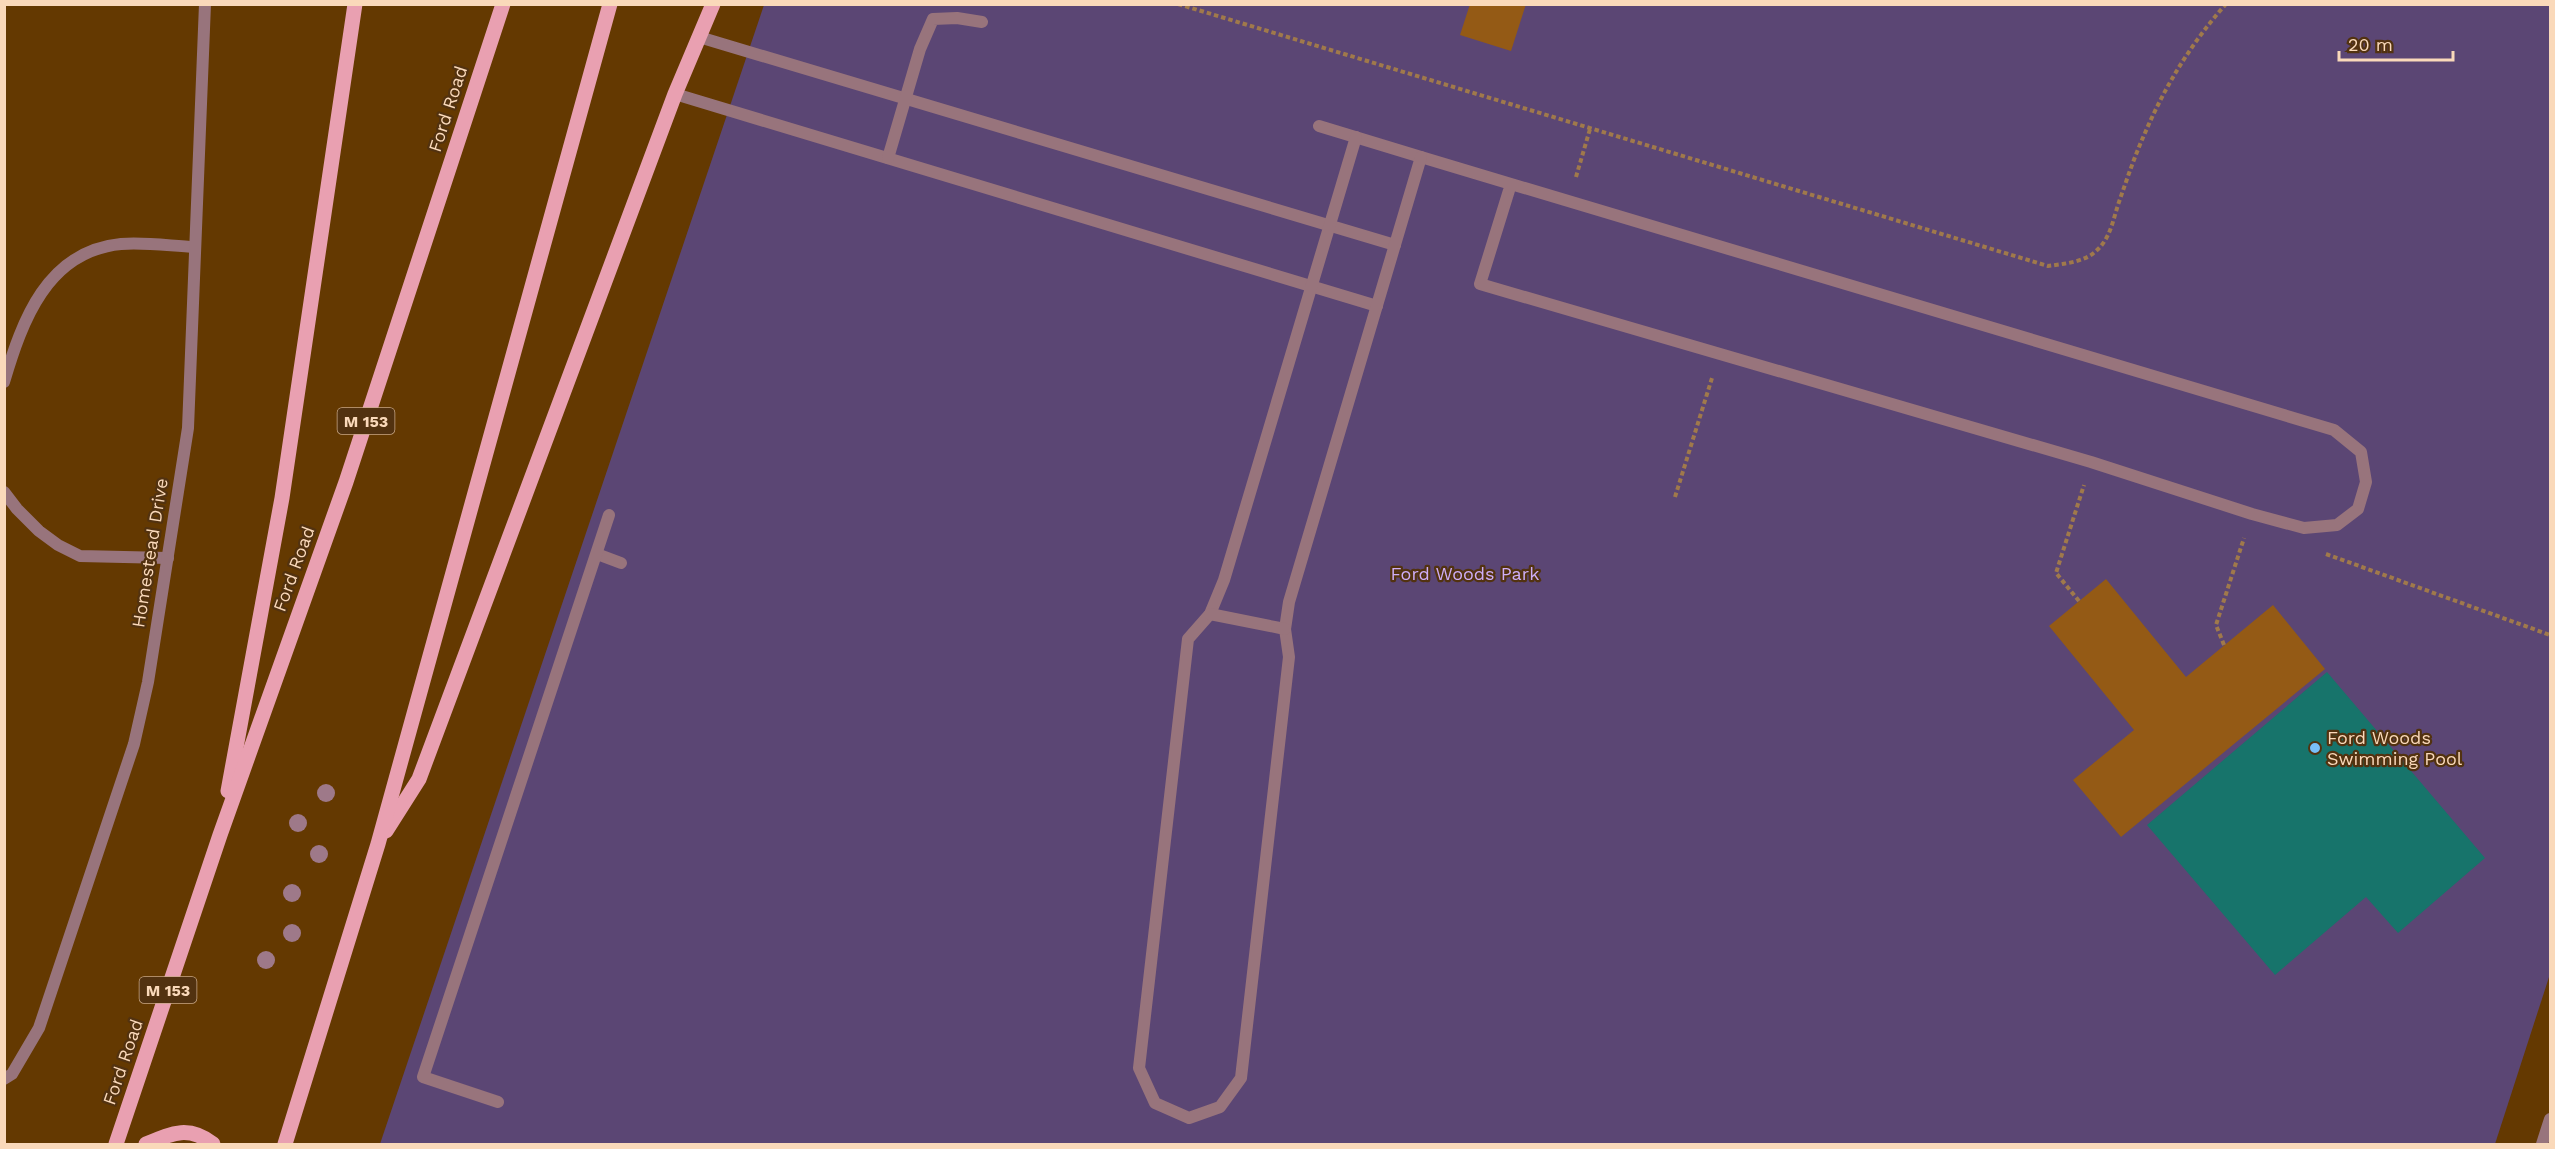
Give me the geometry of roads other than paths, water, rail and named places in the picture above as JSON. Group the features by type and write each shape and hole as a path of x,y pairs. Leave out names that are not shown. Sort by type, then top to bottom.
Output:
{"main road":[{"path":"220,835 282,498 355,4"},
{"name":"Ford Road","path":"116,1144 220,835 346,483 503,4"},
{"path":"285,1144 378,844 610,4"},
{"path":"378,844 420,780 675,94 713,4"},
{"path":"146,1144 175,1132 201,1134 213,1144"}],"street":[{"name":"Homestead Drive","path":"4,1079 12,1074 39,1028 134,744 148,682 188,428 204,4"},
{"path":"888,158 920,49 933,19 957,18 982,22"},
{"path":"699,37 1395,245"},
{"path":"675,94 1377,306"},
{"path":"1319,126 2334,430 2361,452 2366,482 2358,509 2337,525 2304,528 2252,514 2091,462 1480,284 1511,184"},
{"path":"1356,137 1224,579 1210,614 1188,639 1139,1068 1155,1103 1189,1118 1220,1107 1241,1078 1289,657 1285,629 1289,603 1421,157"},
{"path":"4,382 17,339 36,298 61,269 93,250 122,244 195,247"},
{"path":"4,492 17,510 39,531 58,545 80,555 168,558"},
{"path":"498,1102 423,1077 609,515"},
{"path":"597,554 621,564"},
{"path":"1210,614 1285,629"},
{"path":"2542,1144 2550,1119"}],"water":[{"name":"Ford Woods Swimming Pool","path":"2327,672 2485,858 2398,933 2366,897 2275,975 2147,825"}],"place":[{"name":"Ford Woods Swimming Pool","path":"2315,748"}],"park label":[{"name":"Ford Woods Park","path":"1465,574"}]}
